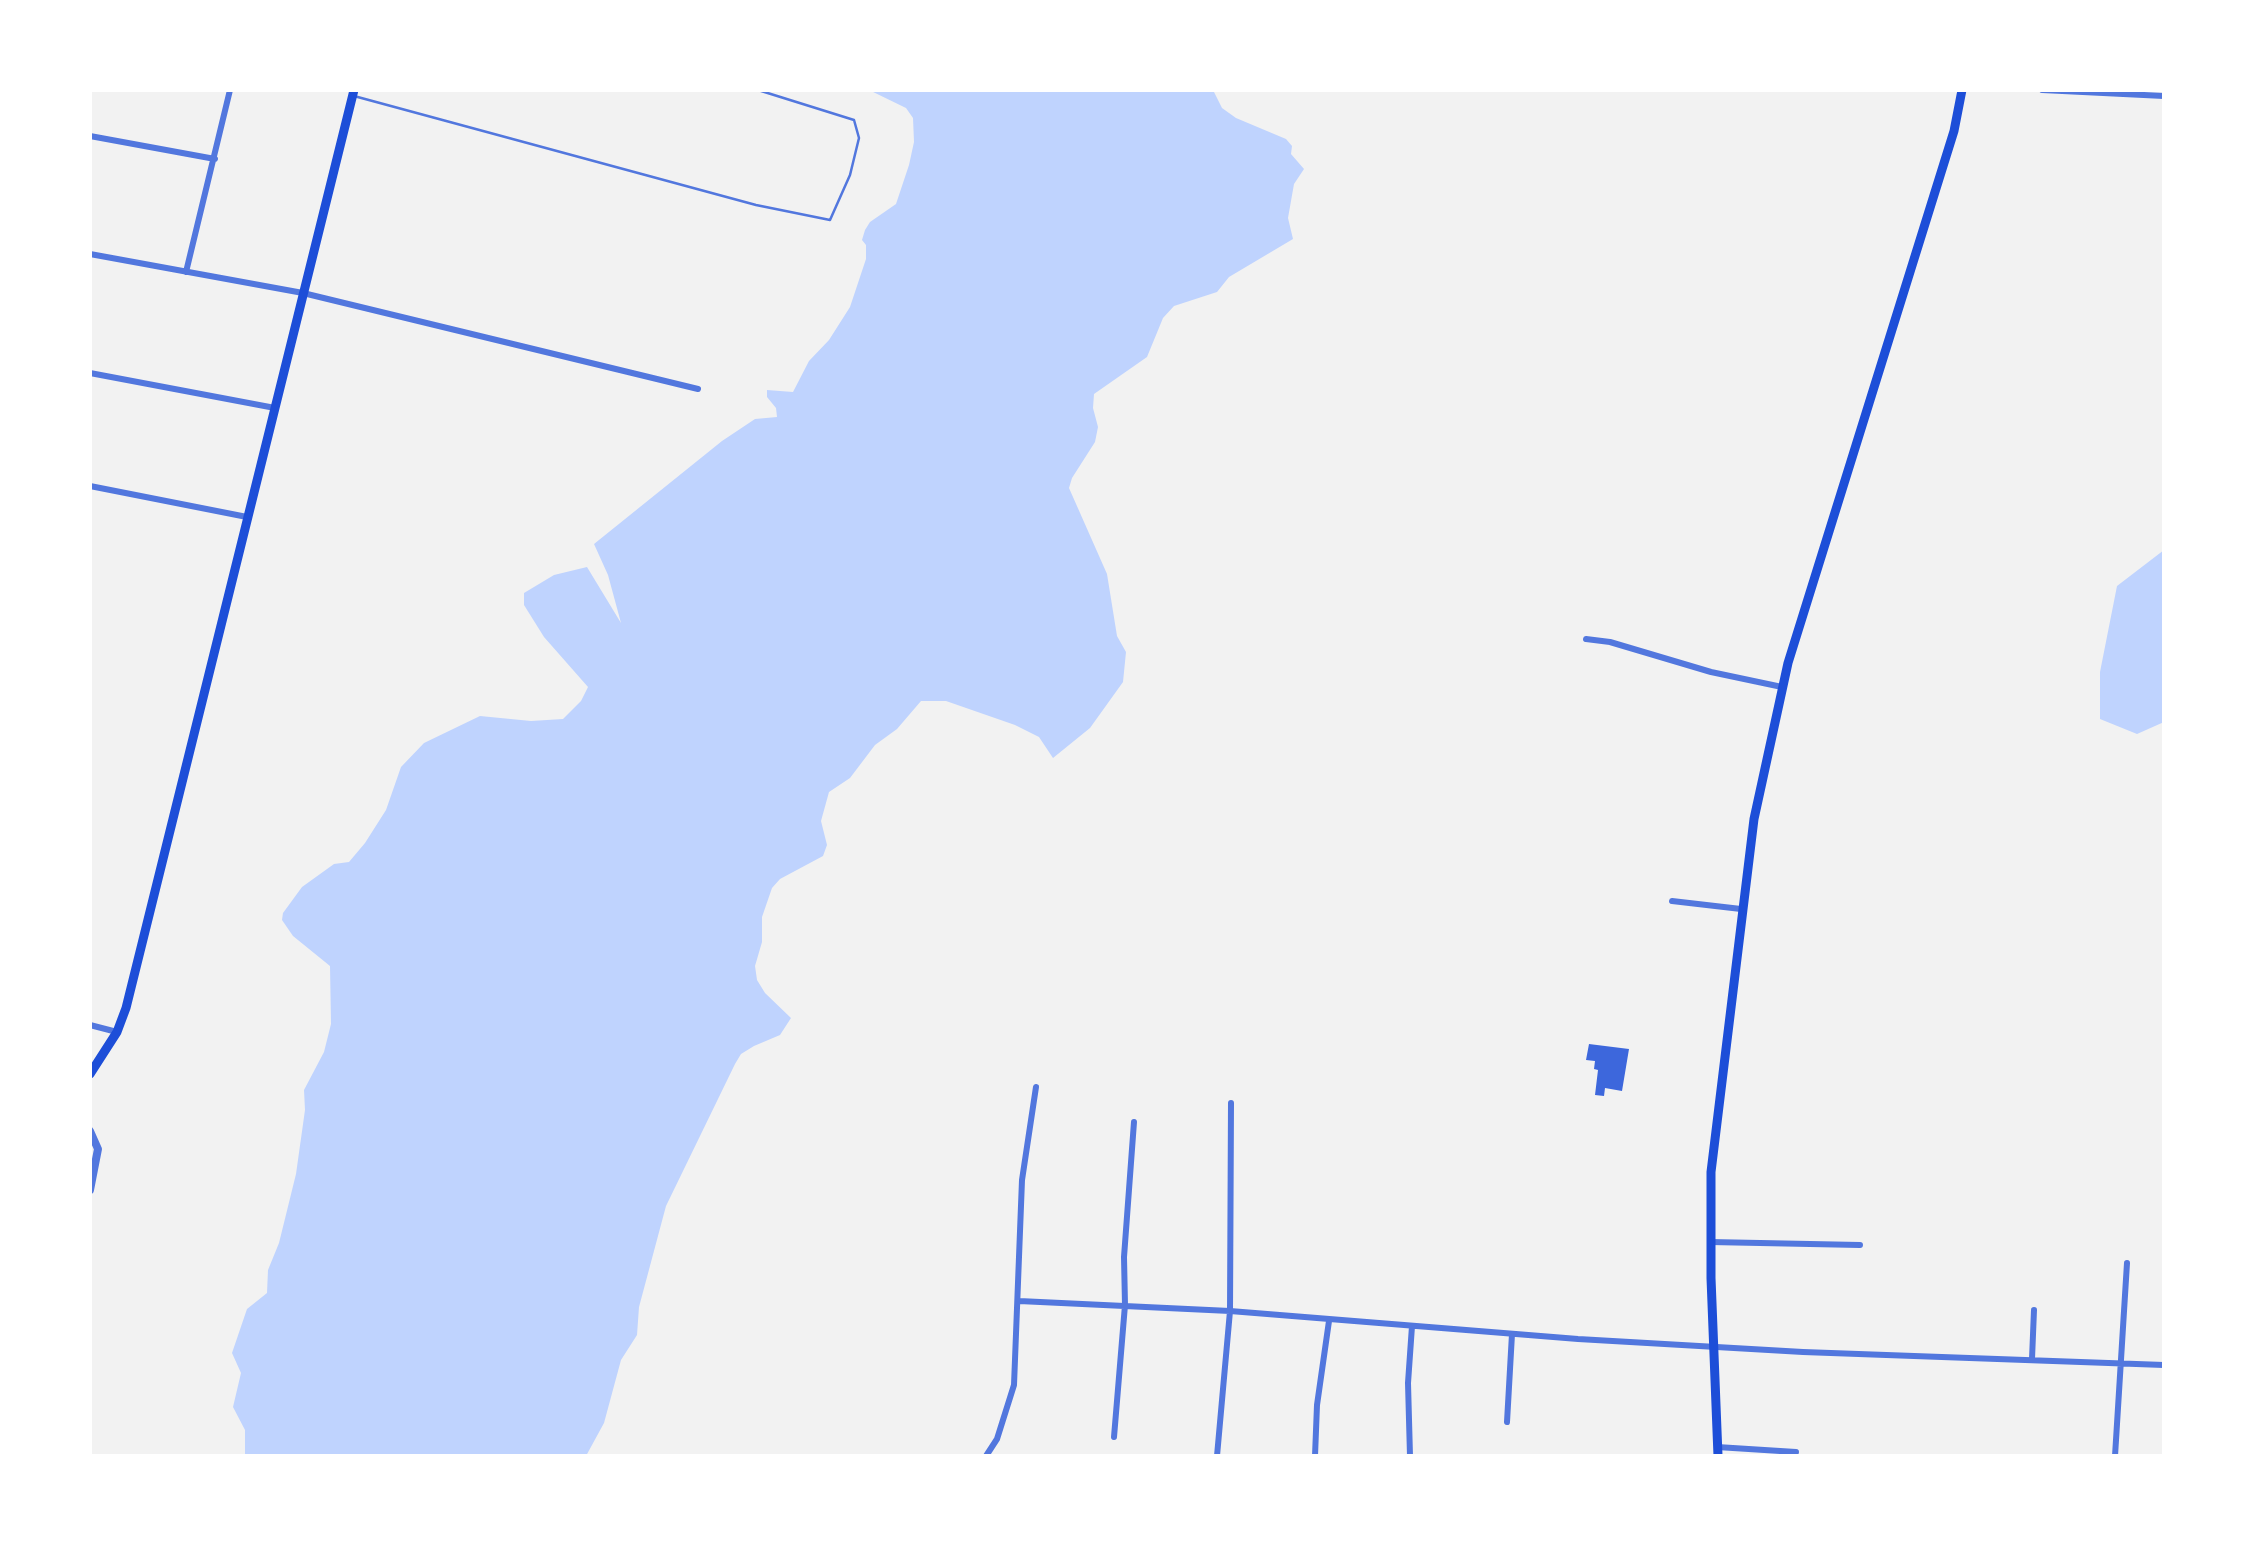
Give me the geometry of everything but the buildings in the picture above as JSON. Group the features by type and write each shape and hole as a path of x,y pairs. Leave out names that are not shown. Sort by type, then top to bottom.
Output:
{"main road":[{"path":"1717,1451 1710,1242 1715,1127 1758,796 1782,687 1954,131 1962,90"},
{"path":"90,1074 117,1032 156,891 353,93"}],"street":[{"path":"186,272 230,90"},
{"path":"2042,90 2164,96"},
{"path":"90,136 215,160"},
{"path":"90,254 304,294 698,389"},
{"path":"90,373 275,408"},
{"path":"90,486 247,517"},
{"path":"1586,639 1782,687"},
{"path":"1672,901 1741,909"},
{"path":"90,1026 117,1032"},
{"path":"986,1456 1014,1386 1022,1180 1036,1087"},
{"path":"1216,1456 1230,1311 1231,1103"},
{"path":"1114,1437 1134,1122"},
{"path":"90,1131 98,1150 90,1190"},
{"path":"1710,1242 1860,1245"},
{"path":"2115,1456 2127,1263"},
{"path":"1019,1301 1230,1311 1802,1352 2164,1365"},
{"path":"2032,1360 2034,1310"},
{"path":"1315,1456 1316,1405 1329,1321"},
{"path":"1410,1456 1408,1382 1412,1326"},
{"path":"1508,1422 1512,1334"},
{"path":"1717,1451 1796,1452"}],"lane":[{"path":"353,93 756,205 830,220 850,174 858,138 854,120 758,90"}],"water":[{"path":"869,90 1213,90 1222,108 1236,118 1286,139 1292,146 1291,154 1304,169 1294,184 1288,218 1293,239 1229,277 1217,292 1174,306 1163,318 1147,357 1094,394 1098,427 1095,442 1069,488 1107,574 1117,636 1126,652 1123,682 1090,728 1053,758 1039,737 1015,725 946,701 921,701 897,729 875,745 850,778 829,792 821,821 827,845 823,856 780,879 772,888 762,917 762,942 755,966 757,980 791,1018 780,1035 741,1054 666,1206 639,1307 637,1335 621,1360 604,1423 586,1456 245,1456 245,1430 233,1407 241,1373 232,1353 247,1309 267,1293 268,1270 296,1174 304,1090 324,1052 331,1024 330,966 293,936 282,920 283,913 302,887 334,864 349,862 365,843 386,810 401,767 424,743 480,716 531,721 563,719 581,701 588,687 544,637 524,605 524,593 554,575 587,567 621,623 608,575 594,544 722,441 755,419 777,417 767,390 793,392 809,361 829,340 850,307 866,259 862,240 865,230 896,204 909,165 914,142 913,118 906,108"},
{"path":"2164,550 2164,722 2137,734 2100,719 2100,672 2117,586"}]}
